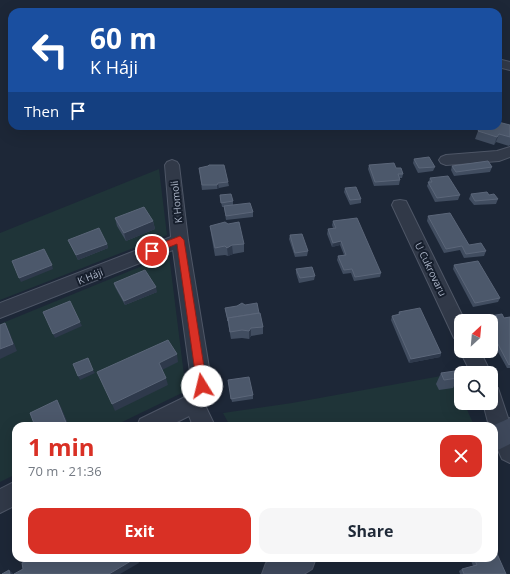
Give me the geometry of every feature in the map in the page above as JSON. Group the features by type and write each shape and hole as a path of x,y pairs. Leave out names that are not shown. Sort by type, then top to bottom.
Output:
{"street":[{"path":"446,160 499,156 510,152"},
{"name":"K Homoli","path":"172,165 180,240 202,386 194,403"},
{"name":"U Cukrovaru","path":"400,205 454,317"},
{"name":"K Háji","path":"0,312 180,240"},
{"path":"156,422 194,403 202,422"},
{"path":"495,410 504,439"},
{"path":"0,501 12,495"}],"green space":[{"path":"159,169 167,235 0,300 0,233"},
{"path":"169,255 186,391 122,422 12,422 12,476 0,482 0,324"},
{"path":"452,374 454,379 454,410 467,410 473,422 228,422 223,413 292,403"}],"building":[{"path":"502,123 510,125 510,137 499,134 497,137 478,131 502,130"},
{"path":"429,157 435,167 419,168 414,159"},
{"path":"488,161 492,167 456,172 452,166"},
{"path":"394,163 396,168 401,168 403,174 398,174 400,180 375,182 369,165"},
{"path":"209,165 224,165 228,182 218,183 217,185 202,185 199,168"},
{"path":"448,176 460,195 437,198 428,182 432,182 430,178"},
{"path":"356,187 361,199 350,200 345,188"},
{"path":"487,192 489,195 494,194 498,199 475,201 471,194"},
{"path":"231,194 233,201 221,203 220,195"},
{"path":"250,203 253,212 226,216 224,206"},
{"path":"144,207 153,221 124,233 115,218"},
{"path":"450,213 469,245 481,243 486,251 466,254 462,246 446,249 428,216"},
{"path":"357,218 381,273 355,277 352,269 344,270 338,256 346,255 341,241 333,243 328,229 336,228 333,221"},
{"path":"225,222 228,224 239,222 244,244 232,245 227,248 225,246 215,248 210,226"},
{"path":"99,228 107,244 76,255 68,240"},
{"path":"302,234 308,251 295,253 290,235"},
{"path":"44,249 52,265 19,278 12,261"},
{"path":"478,261 500,298 475,303 454,265"},
{"path":"312,267 315,276 300,278 296,269"},
{"path":"145,270 156,287 124,301 114,283"},
{"path":"70,301 80,322 53,334 43,312"},
{"path":"242,303 245,305 257,303 259,313 228,318 228,321 225,308 237,306"},
{"path":"420,308 441,353 411,359 392,316 400,314 399,312"},
{"path":"260,313 263,327 251,328 249,331 242,330 230,332 228,318"},
{"path":"502,314 504,318 510,317 509,365 498,344 498,315"},
{"path":"5,323 13,344 0,349 0,325"},
{"path":"168,340 177,354 159,363 166,378 112,404 97,372"},
{"path":"88,358 93,370 78,376 73,364"},
{"path":"454,371 454,379 444,380 441,373"},
{"path":"249,377 253,395 231,399 228,380"},
{"path":"57,400 66,422 33,422 30,413"},
{"path":"498,556 506,574 464,574 462,569 477,565 476,562 498,562"},
{"path":"129,562 109,574 14,574 23,569 22,563"},
{"path":"9,570 10,574 2,574"}],"route":[{"path":"152,251 180,240 202,386"}]}
